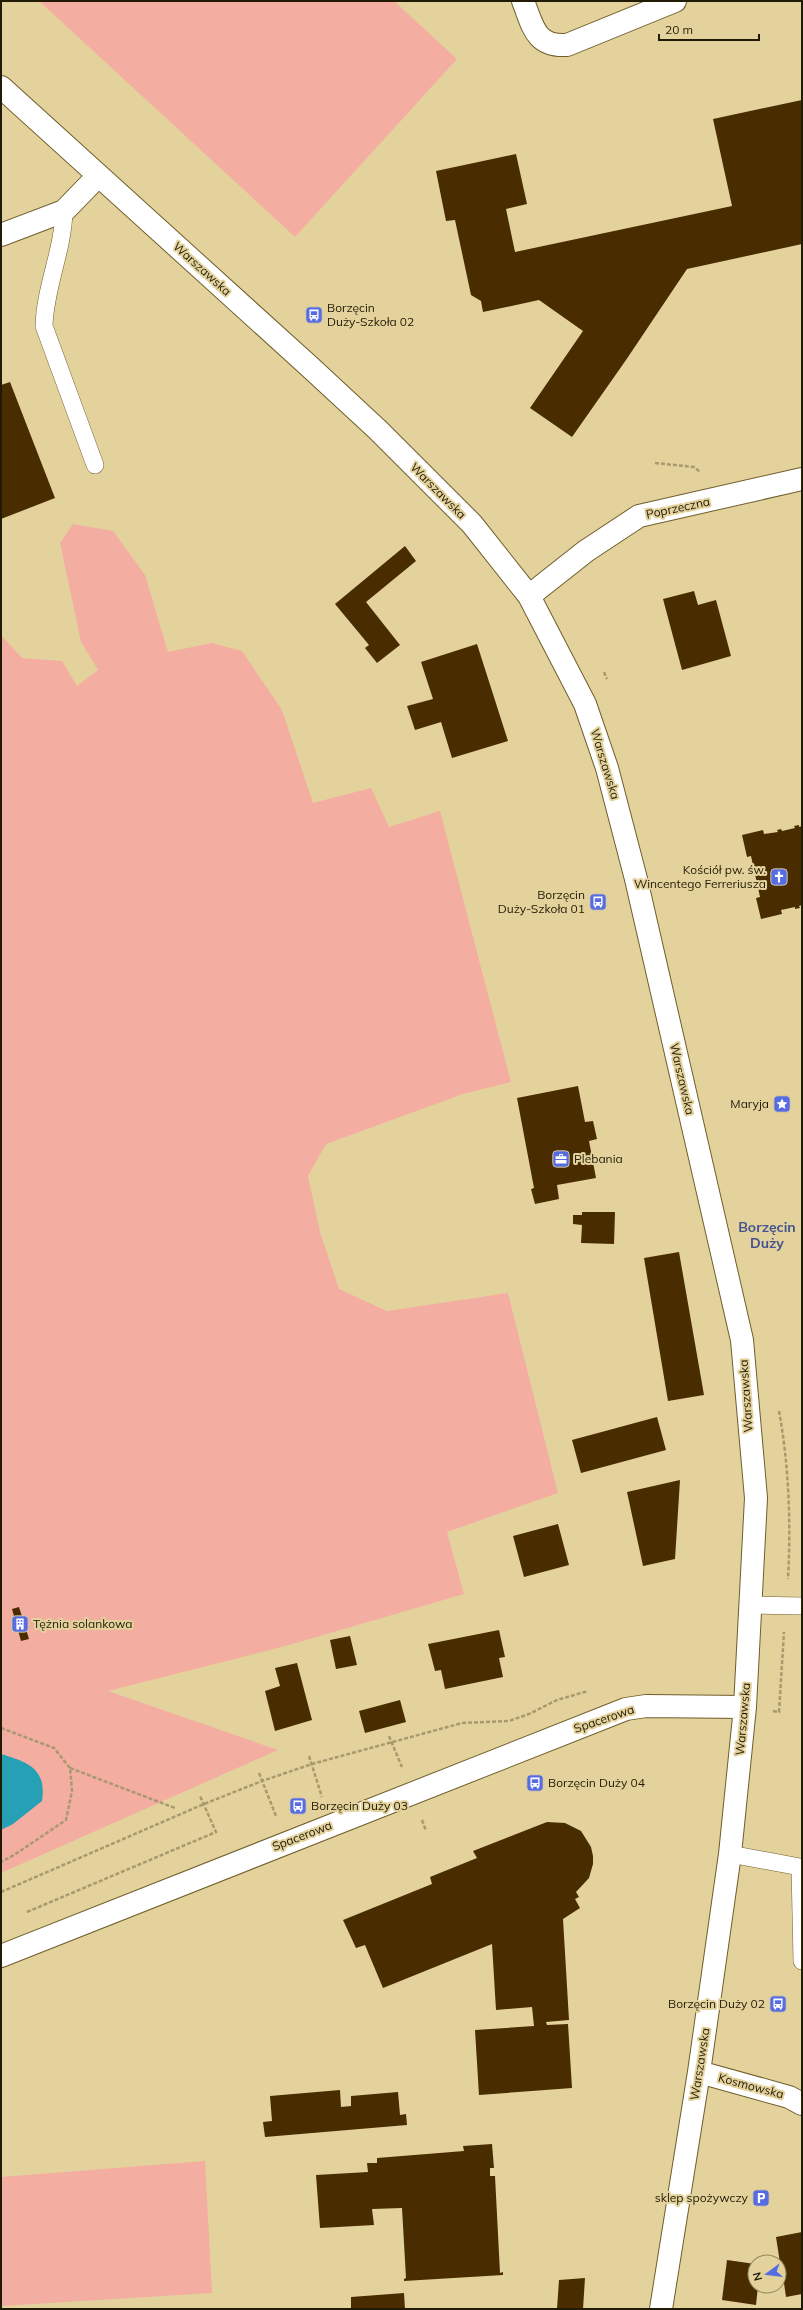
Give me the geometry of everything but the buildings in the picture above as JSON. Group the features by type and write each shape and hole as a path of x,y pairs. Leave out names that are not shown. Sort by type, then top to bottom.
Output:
{"main road":[{"path":"523,1 538,37 554,46 567,45 675,1"},
{"name":"Warszawska","path":"1,86 378,430 472,524 529,596 585,704 607,768 636,879 742,1340 756,1498 745,1707 730,1854 699,2072 661,2309"},
{"path":"1,235 64,211 98,176"},
{"name":"Poprzeczna","path":"529,596 586,551 639,516 802,479"},
{"name":"Spacerowa","path":"1,1956 626,1709 646,1706 745,1707"},
{"name":"Kosmowska","path":"699,2072 790,2097 802,2104"}],"lane":[{"path":"64,211 63,234 45,304 44,326 95,465"},
{"path":"750,1605 802,1606"},
{"path":"730,1854 800,1867 802,1961"}],"path":[{"path":"655,463 694,467 706,476"},
{"path":"1,1892 204,1804 262,1781 312,1764 462,1723 509,1721 529,1714 557,1700 594,1689"},
{"path":"1,1728 54,1748 70,1768 175,1808"},
{"path":"389,1736 404,1772"},
{"path":"309,1756 324,1801"},
{"path":"1,1862 66,1820 72,1791 70,1768"},
{"path":"260,1773 277,1819"},
{"path":"22,1914 216,1832 200,1796"}],"shaded area":[{"path":"39,1 394,1 457,59 295,237"},
{"path":"73,524 113,531 145,575 168,652 212,643 242,651 282,710 313,803 371,788 389,827 440,811 511,1082 463,1094 326,1144 308,1176 320,1232 339,1289 387,1311 508,1293 558,1493 447,1532 464,1594 289,1645 108,1691 278,1750 1,1873 1,635 22,658 62,661 77,686 98,670 81,642 60,543"},
{"path":"205,2161 212,2293 1,2306 1,2177"}],"water":[{"path":"1,1754 19,1760 33,1768 38,1774 43,1790 42,1801 13,1824 1,1830"}],"place":[{"name":"Borzęcin Duży-Szkoła 02","path":"314,315"},
{"name":"Kościół pw. św. Wincentego Ferreriusza","path":"779,877"},
{"name":"Borzęcin Duży-Szkoła 01","path":"598,902"},
{"name":"Maryja","path":"782,1104"},
{"name":"Plebania","path":"561,1159"},
{"name":"Tężnia solankowa","path":"20,1624"},
{"name":"Borzęcin Duży 04","path":"535,1783"},
{"name":"Borzęcin Duży 03","path":"298,1806"},
{"name":"Borzęcin Duży 02","path":"778,2004"},
{"name":"sklep spożywczy","path":"761,2198"}],"district":[{"name":"Borzęcin Duży","path":"767,1236"}]}
